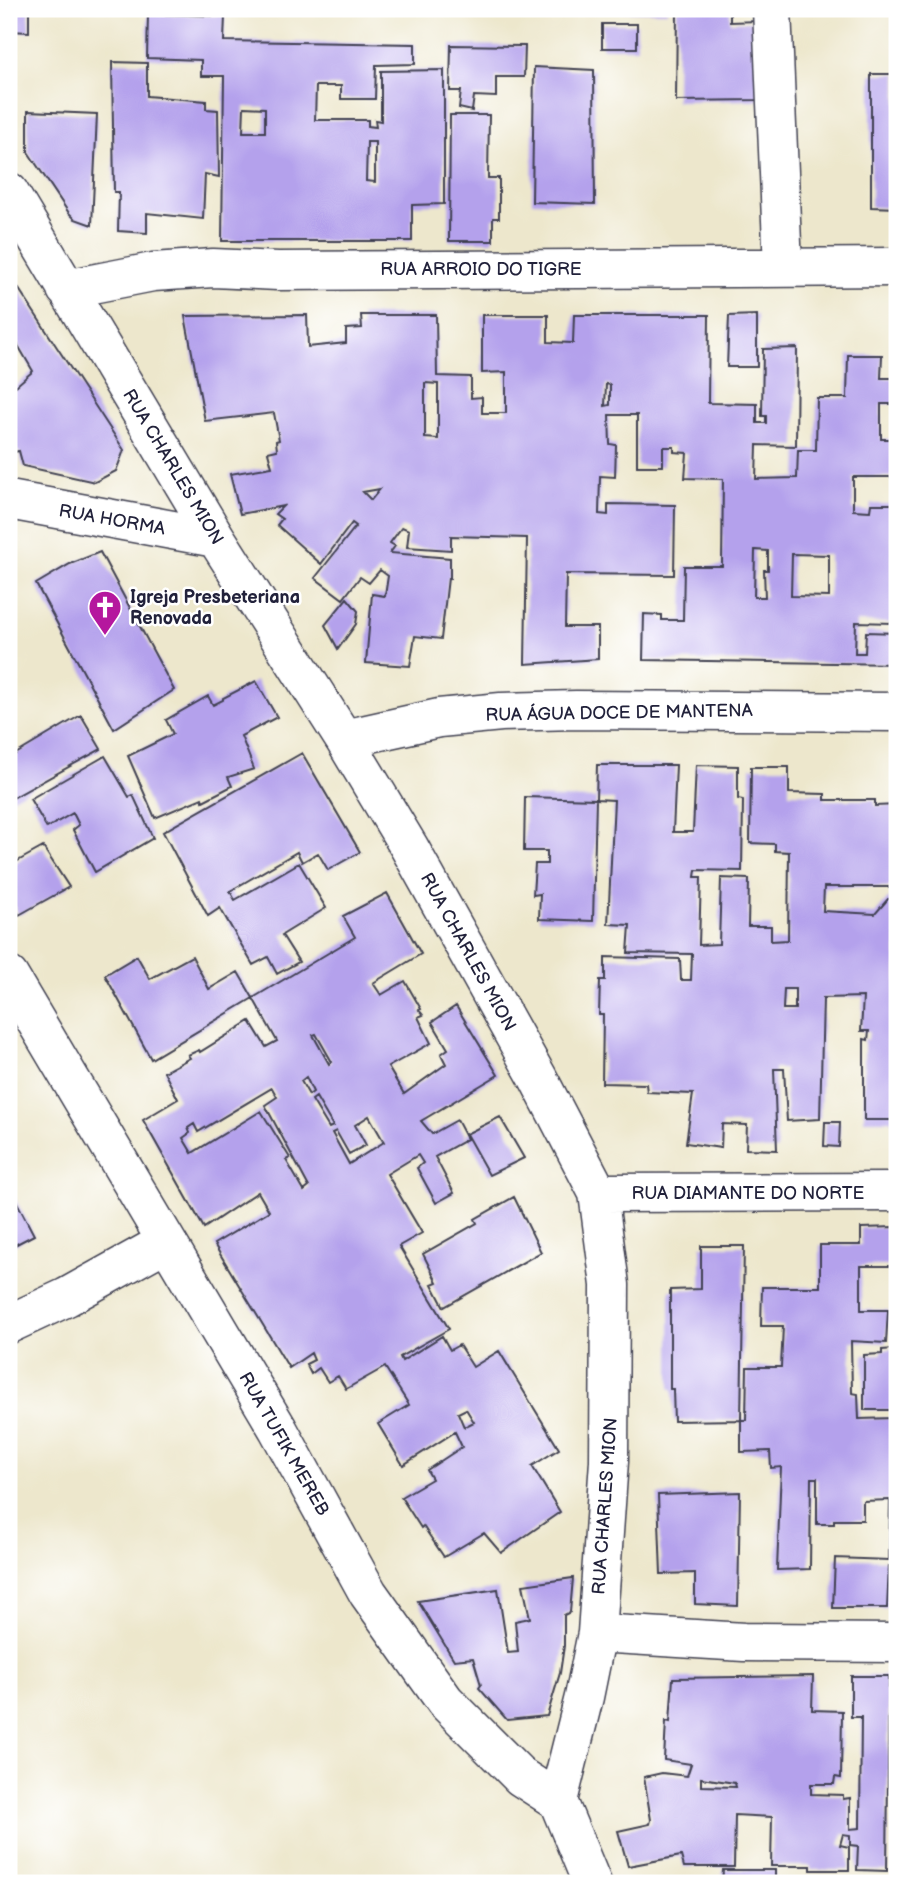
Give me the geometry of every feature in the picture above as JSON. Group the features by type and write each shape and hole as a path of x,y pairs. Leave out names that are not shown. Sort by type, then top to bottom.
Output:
{"street":[{"path":"772,9 783,267"},
{"name":"RUA CHARLES MION","path":"9,192 216,538 344,739 463,942 598,1193 610,1285 611,1415 597,1633 558,1801"},
{"name":"RUA ARROIO DO TIGRE","path":"66,289 153,272 213,268 278,271 897,267"},
{"name":"RUA HORMA","path":"9,500 216,538"},
{"name":"RUA ÁGUA DOCE DE MANTENA","path":"344,739 439,718 501,712 897,712"},
{"name":"RUA TUFIK MEREB","path":"9,976 278,1429 368,1593 445,1701 521,1777 558,1801"},
{"name":"RUA DIAMANTE DO NORTE","path":"598,1193 897,1192"},
{"path":"19,1320 67,1297 166,1242"},
{"path":"597,1633 744,1642 897,1643"},
{"path":"558,1801 592,1883"}],"building":[{"path":"9,9 29,9 29,32 9,31"},
{"path":"667,9 667,12 604,11"},
{"path":"677,9 730,9 730,22 759,21 759,100 676,101"},
{"path":"148,14 225,16 224,41 415,44 415,64 376,65 375,99 341,99 341,86 316,86 315,120 368,120 368,126 376,127 375,120 381,121 381,71 444,70 444,204 412,205 412,241 222,241 224,76 201,76 201,60 147,58","holes":["244,107 265,108 265,132 243,132","367,142 375,142 375,182 366,181"]},
{"path":"602,24 637,24 637,48 602,48"},
{"path":"451,45 525,46 524,77 496,77 496,97 474,96 472,111 459,108 461,91 450,91"},
{"path":"112,62 147,63 147,96 206,101 206,109 218,110 219,177 205,174 203,219 147,213 147,233 118,231 119,192 114,192"},
{"path":"534,67 594,70 595,204 532,202"},
{"path":"871,74 897,74 897,208 871,207"},
{"path":"28,111 97,114 92,225 75,219 69,213 28,152"},
{"path":"450,115 489,115 488,178 499,178 499,218 493,218 493,241 449,241"},
{"path":"15,283 124,450 116,471 95,482 23,466 19,451 9,453 9,379 16,386 33,371 9,330 9,288"},
{"path":"307,315 308,347 346,343 346,329 362,328 361,315 436,315 437,376 471,377 471,398 482,397 482,413 506,413 506,372 482,373 482,315 548,315 548,342 573,343 574,315 709,315 708,403 757,404 757,423 766,423 766,416 762,416 763,349 797,348 796,446 757,445 756,479 797,478 798,450 816,450 817,398 847,398 848,355 882,355 881,378 897,378 896,404 881,404 881,439 897,439 897,477 853,477 853,510 870,511 871,504 893,504 893,623 856,622 855,653 865,653 866,632 897,633 897,664 643,660 644,614 662,615 662,620 683,620 684,566 722,566 723,479 685,478 687,453 674,452 674,447 663,447 663,466 637,466 637,415 609,415 610,444 616,445 615,477 600,476 599,514 608,515 608,504 675,505 674,575 566,574 565,627 598,627 598,659 525,664 527,538 451,536 451,550 407,547 409,530 402,527 390,543 395,546 390,553 450,558 450,578 441,639 415,636 410,666 366,663 372,594 385,596 388,576 380,570 369,583 360,577 343,599 315,578 356,526 352,523 321,564 277,525 282,519 275,514 283,506 240,514 230,474 272,467 268,452 277,450 276,441 279,440 274,413 205,421 185,316","holes":["425,383 438,384 438,439 425,438","606,384 610,385 610,405 605,406","380,489 371,500 363,492","755,550 768,551 768,570 764,570 765,597 754,597","792,554 829,555 829,597 791,596"]},
{"path":"757,315 757,367 727,367 729,316"},
{"name":"Igreja Presbeteriana Renovada","path":"100,552 174,690 114,729 36,584 70,564"},
{"path":"347,598 358,611 356,624 338,649 325,625"},
{"path":"256,681 277,717 241,736 254,769 228,777 232,786 203,801 202,798 155,818 128,756 173,734 166,720 208,696 213,705"},
{"path":"81,715 101,749 9,800 9,758"},
{"path":"302,753 360,852 328,870 318,853 302,862 297,852 230,891 235,900 299,863 326,908 282,935 299,962 277,974 268,957 253,965 220,908 208,916 163,832"},
{"path":"105,756 129,797 133,795 153,838 95,872 73,830 79,825 73,813 47,828 30,799"},
{"path":"597,765 676,765 673,832 693,832 696,765 738,766 738,799 743,800 742,871 696,870 695,877 701,877 699,945 719,944 721,878 749,879 748,926 771,926 771,941 788,940 789,852 775,851 775,844 750,843 751,767 789,767 789,793 825,794 825,800 875,800 875,806 897,805 897,887 824,887 823,911 875,914 888,899 897,898 897,1120 864,1120 864,1039 868,1040 869,1031 861,1031 863,997 823,998 820,1119 787,1121 784,1069 774,1069 777,1150 746,1149 747,1125 722,1124 721,1148 686,1143 693,1094 647,1092 646,1084 602,1083 603,1015 599,1015 600,980 605,980 605,957 680,959 681,980 691,980 692,954 628,953 630,925 608,924 614,800 596,799","holes":["784,989 795,989 795,1009 783,1009"]},
{"path":"525,797 596,799 593,921 539,919 540,894 533,895 535,864 547,864 547,851 524,851"},
{"path":"43,847 69,887 19,915 9,897 9,866"},
{"path":"387,893 421,954 373,983 381,995 405,981 421,1009 419,1010 423,1015 418,1017 431,1043 388,1067 404,1094 446,1064 441,1054 448,1049 432,1022 456,1006 498,1075 421,1121 432,1134 457,1120 467,1139 435,1157 454,1193 436,1203 417,1168 423,1163 418,1155 387,1174 422,1233 399,1246 449,1329 400,1357 402,1361 442,1336 450,1350 459,1345 473,1367 499,1351 559,1449 532,1466 560,1512 501,1553 484,1533 444,1557 401,1497 432,1479 427,1470 462,1447 455,1432 403,1465 378,1424 409,1405 385,1367 346,1389 338,1376 328,1382 319,1368 311,1374 306,1364 314,1360 311,1353 289,1368 214,1244 269,1211 258,1192 204,1228 143,1120 178,1099 164,1072 190,1058 188,1055 199,1050 200,1052 250,1021 266,1047 277,1041 253,998 355,937 343,916","holes":["316,1034 332,1062 329,1064 313,1035","306,1077 313,1092 309,1095 301,1081","272,1088 277,1097 265,1105 309,1187 304,1191 286,1160 290,1158 261,1111 192,1153 183,1138 190,1133 188,1128 194,1124 198,1132","316,1097 333,1126 329,1128 312,1100","369,1116 384,1142 349,1164 332,1133 336,1131 349,1154 366,1145 355,1125","466,1409 474,1422 464,1427 458,1413"]},
{"path":"137,956 150,979 192,956 209,989 238,972 253,998 151,1059 105,975"},
{"path":"500,1117 524,1158 489,1175 466,1134"},
{"path":"825,1122 840,1122 839,1147 824,1146"},
{"path":"9,1187 34,1235 9,1248"},
{"path":"514,1197 541,1252 444,1307 432,1284 437,1282 423,1254 477,1223 475,1219"},
{"path":"895,1227 894,1266 861,1266 861,1310 888,1310 886,1343 851,1341 852,1393 858,1394 859,1419 894,1418 894,1410 864,1410 864,1355 882,1354 882,1350 894,1349 894,1401 897,1401 897,1566 889,1566 887,1608 833,1608 835,1558 889,1560 890,1500 863,1501 863,1520 834,1520 834,1524 817,1524 817,1478 811,1478 810,1569 777,1570 781,1467 771,1468 770,1451 741,1452 741,1420 746,1420 747,1367 781,1367 783,1326 761,1326 762,1287 820,1287 820,1245 861,1245 861,1228"},
{"path":"701,1246 744,1246 741,1420 674,1421 673,1389 670,1389 670,1290 701,1289"},
{"path":"740,1492 738,1606 695,1604 695,1573 661,1574 658,1495"},
{"path":"573,1578 570,1612 564,1615 564,1646 560,1673 547,1716 507,1720 479,1688 481,1685 473,1658 454,1660 418,1601 498,1589 508,1653 518,1652 515,1621 530,1618 523,1585"},
{"path":"813,1676 812,1710 842,1711 841,1778 835,1777 834,1784 811,1784 811,1794 843,1795 843,1799 850,1798 850,1829 860,1828 861,1717 851,1717 851,1676 889,1676 887,1871 857,1870 858,1846 850,1845 850,1835 843,1834 840,1845 849,1847 849,1870 771,1866 772,1817 735,1815 734,1867 684,1867 681,1856 628,1866 618,1831 650,1824 644,1777 662,1773 687,1776 691,1764 664,1760 666,1721 670,1722 673,1678","holes":["701,1778 735,1783 736,1787 701,1786"]},
{"path":"723,1870 775,1870 775,1883 722,1883"}],"place":[{"name":"Igreja Presbeteriana Renovada","path":"105,637"}]}
